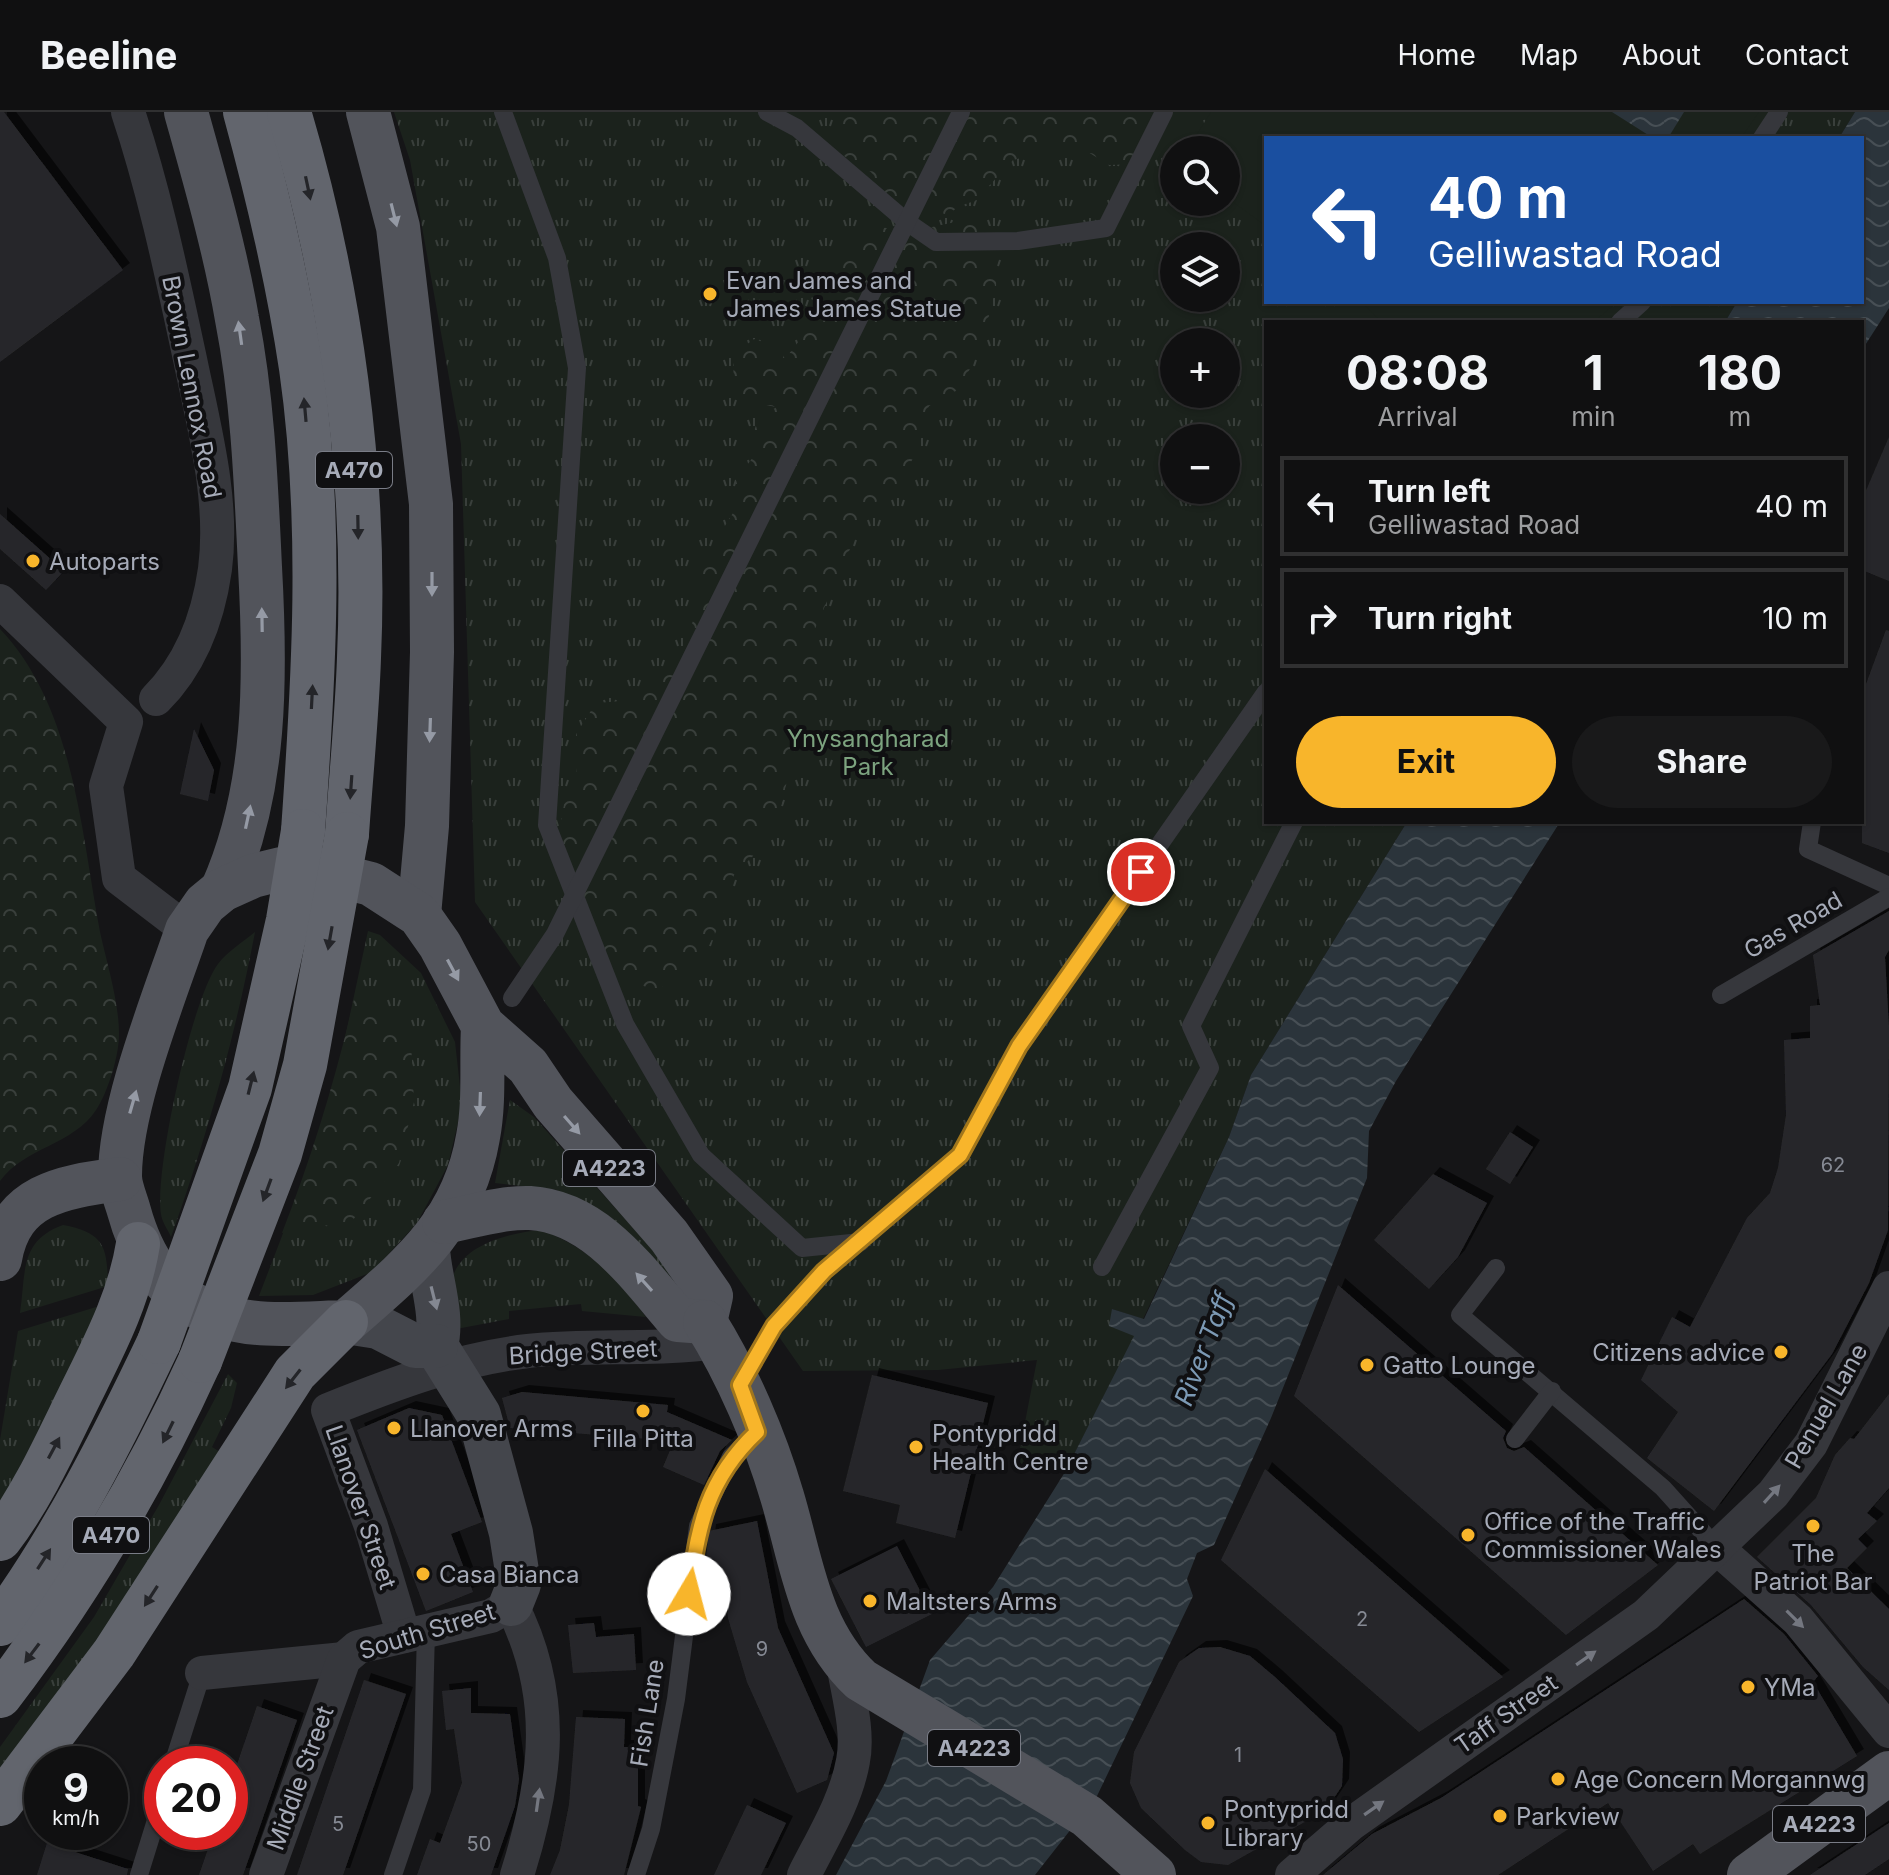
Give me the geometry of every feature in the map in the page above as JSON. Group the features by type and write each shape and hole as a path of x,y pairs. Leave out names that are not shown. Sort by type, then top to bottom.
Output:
{"highway":[{"name":"A470","path":"0,1624 53,1545 114,1437 159,1342 250,1088 288,920 303,831 313,694 311,481 301,369 285,280 245,112"},
{"name":"A470","path":"0,1696 43,1639 105,1546 166,1437 248,1242 297,1095 324,975 347,834 360,656 358,510 340,330 289,112"},
{"path":"0,1539 54,1448 117,1319 132,1284 138,1244"},
{"path":"0,1804 114,1653 295,1373 346,1322"}],"main road":[{"path":"186,112 217,223 238,320 253,429 262,594 264,698 250,808 240,850 222,890"},
{"path":"368,112 398,227 431,504 428,794 419,915"},
{"path":"281,869 324,872 371,884 419,915 440,945 498,1012 479,1133 463,1187 436,1236 346,1322 253,1323 215,1314 182,1300 158,1274 138,1244 120,1179 124,1133 187,930 205,904 222,890 253,876 281,869"},
{"name":"A4223","path":"498,1012 553,1103 669,1236 711,1296 712,1332 740,1385 782,1496 809,1602 852,1672 1087,1816 1154,1875"},
{"path":"0,1259 8,1227 35,1203 76,1185 120,1179"},
{"name":"A4223","path":"436,1236 528,1208 560,1213 580,1222 608,1243 678,1320 712,1332"},
{"name":"A4223","path":"1749,1875 1889,1773"}],"street":[{"name":"Brown Lennox Road","path":"128,112 148,169 178,302 210,457 216,515 215,568 193,650 177,678 156,699"},
{"path":"0,601 126,722 106,786 119,878 187,930"},
{"path":"436,1236 430,1280 441,1326 442,1357 479,1415 511,1533 519,1584 511,1604 526,1634 539,1685 544,1753 537,1811 517,1875"},
{"name":"Penuel Lane","path":"1717,1548 1773,1494 1811,1444 1889,1288"},
{"path":"346,1322 378,1327 442,1357"},
{"name":"Bridge Street","path":"442,1357 678,1347 712,1332"},
{"name":"Llanover Street","path":"415,1633 328,1410 414,1376 442,1357"},
{"path":"1717,1548 1798,1620 1889,1731"},
{"name":"Taff Street","path":"1292,1875 1351,1824 1646,1615 1717,1548"},
{"name":"South Street","path":"202,1673 340,1670 358,1647 491,1616 511,1604"},
{"name":"Middle Street","path":"266,1875 340,1670"},
{"path":"804,1875 841,1801 854,1760 852,1672"}],"lane":[{"path":"503,112 557,258 577,368 547,825 625,1024 701,1155 802,1248 861,1242"},
{"path":"767,112 797,128 907,222 936,242 1018,241 1106,228 1164,112"},
{"path":"498,1012 555,934 961,112"},
{"path":"1763,136 1779,112"},
{"path":"1622,320 1640,304"},
{"path":"740,1385 774,1326 824,1271 960,1155 1019,1046 1264,695"},
{"path":"126,722 156,699"},
{"path":"1102,1267 1210,1068 1191,1026 1293,824"},
{"path":"1812,824 1808,849 1889,886"},
{"name":"Gas Road","path":"1721,995 1889,897"},
{"path":"1496,1268 1460,1315 1663,1488 1717,1548"},
{"path":"1515,1439 1552,1391"},
{"name":"Fish Lane","path":"636,1875 651,1829 676,1699 698,1526 731,1457 757,1432"},
{"path":"393,1875 422,1790 415,1633"},
{"path":"179,1746 202,1673"},
{"path":"139,1875 147,1850"}],"green space":[{"name":"Ynysangharad Park","path":"394,112 1855,112 1840,136 1264,136 1264,304 1736,304 1726,320 1264,320 1264,824 1406,824 1251,1075 1229,1137 1143,1319 1112,1309 1135,1336 1065,1472 1017,1464 1037,1360 938,1370 803,1371 475,902 461,444 410,160"},
{"path":"846,112 1164,112 1171,135 1160,136 1160,153 1135,164 1109,165 1088,152 1063,148 1013,160 975,201 959,206 948,215 885,195 871,172 844,156 838,134"},
{"path":"1211,112 1759,112 1742,136 1264,136 1264,225 1240,207 1240,136 1196,136"},
{"path":"955,222 999,227 996,287 983,340 961,388 929,406 919,447 902,479 867,510 814,631 820,694 795,748 781,806 757,852 734,875 720,924 694,974 654,990 603,970 564,895 553,864 564,804 577,788 576,734 596,703 635,700 679,656 697,611 699,568 736,508 736,479 751,460 753,434 759,417 777,407 746,402 733,385 734,354 754,339 778,347 785,359 809,328 809,304 823,270 844,240 877,227 914,231"},
{"path":"1363,304 1615,304 1596,320 1380,320"},
{"path":"0,629 25,660 44,695 71,772 115,996 119,1034 112,1074 96,1110 75,1131 22,1160 0,1181"},
{"path":"368,931 380,935 421,973 455,1042 462,1105 448,1165 417,1223 372,1272 313,1295 259,1296 310,1163 337,1075"},
{"path":"255,932 219,1086 171,1237 162,1217 160,1193 169,1125 187,1047 197,1012 218,964"},
{"path":"356,991 411,1041 414,1102 399,1163 352,1221 282,1233 324,1114"},
{"path":"510,1100 534,1117 699,1302 557,1190 495,1183"},
{"path":"63,1225 88,1232 101,1244 108,1286 20,1313 27,1260 32,1249 49,1232"},
{"path":"541,1230 588,1255 623,1288 646,1317 582,1311 581,1304 509,1311 509,1319 456,1329 451,1285 455,1271 463,1260 473,1251 500,1238"},
{"path":"106,1304 0,1504 0,1440 18,1331"},
{"path":"228,1374 237,1383 231,1408 212,1447 220,1452 134,1590 0,1777 0,1747 94,1617 159,1505"}],"water":[{"path":"1612,112 1684,112 1669,136 1650,136"},
{"path":"1855,112 1889,112 1889,308 1864,347 1864,320 1726,320 1736,304 1864,304 1864,136 1840,136"},
{"name":"River Taff","path":"1406,824 1559,824 1396,1081 1369,1131 1367,1178 1271,1418 1214,1545 1197,1553 1187,1579 1193,1596 1097,1796 1035,1875 836,1875 886,1781 930,1660 993,1587 1065,1472 1134,1336 1109,1326 1112,1309 1144,1319 1229,1137 1251,1075"}],"building":[{"path":"0,112 4,112 123,270 0,362"},
{"path":"1889,437 1889,581 1864,571 1864,495"},
{"name":"Autoparts","path":"0,514 64,571 46,590 0,549"},
{"path":"1886,630 1889,631 1889,853 1862,843 1864,690"},
{"path":"194,729 214,770 208,801 180,794"},
{"path":"1889,911 1889,950 1885,957 1889,1028 1888,1230 1869,1283 1832,1354 1714,1511 1647,1458 1678,1412 1641,1380 1672,1317 1690,1327 1747,1218 1770,1193 1778,1168 1786,1115 1784,1040 1810,1038 1810,1006 1820,1005 1813,955"},
{"path":"1510,1132 1533,1147 1510,1184 1486,1169"},
{"path":"1433,1174 1487,1203 1458,1257 1429,1289 1374,1240"},
{"path":"1338,1285 1506,1431 1503,1438 1507,1448 1514,1451 1524,1447 1658,1565 1566,1635 1294,1396"},
{"name":"Pontypridd Health Centre","path":"872,1375 988,1403 955,1538 896,1523 900,1505 843,1491"},
{"path":"522,1392 668,1405 667,1412 732,1440 720,1451 704,1485 663,1467 674,1441 510,1428 502,1398"},
{"path":"1889,1394 1889,1488 1867,1513 1877,1521 1858,1539 1867,1548 1847,1568 1889,1609 1889,1690 1863,1667 1811,1605 1757,1557 1816,1498 1835,1455 1850,1438 1854,1439"},
{"path":"409,1408 442,1415 482,1522 451,1534 473,1592 426,1611 357,1430"},
{"path":"1265,1469 1503,1677 1419,1732 1221,1560"},
{"path":"757,1521 778,1628 834,1753 827,1780 797,1793 747,1682 728,1618 723,1573 704,1577 709,1531"},
{"path":"897,1546 932,1614 866,1647 831,1579"},
{"path":"1744,1599 1784,1634 1818,1676 1813,1682 1857,1756 1700,1854 1693,1844 1653,1871 1608,1803 1498,1875 1323,1875 1372,1834 1441,1798"},
{"path":"594,1623 596,1637 634,1634 636,1670 573,1673 568,1625"},
{"path":"1220,1647 1250,1656 1275,1677 1335,1733 1343,1759 1342,1786 1326,1810 1228,1865 1201,1862 1185,1850 1141,1808 1130,1783 1134,1752 1179,1662 1199,1648"},
{"path":"364,1680 406,1694 343,1875 297,1875"},
{"path":"471,1688 471,1713 510,1714 519,1779 515,1806 491,1875 417,1875 430,1839 440,1843 462,1783 454,1729 446,1730 442,1691"},
{"path":"257,1706 297,1720 243,1875 199,1875 208,1850 248,1850 248,1746 243,1746"},
{"path":"576,1717 625,1719 624,1747 638,1747 638,1806 641,1807 624,1875 550,1875 560,1850 569,1805"},
{"path":"747,1805 786,1823 761,1875 714,1875"},
{"path":"1889,1823 1889,1859 1865,1875 1810,1875"},
{"path":"45,1850 69,1850 128,1869 127,1875 37,1875"}],"place":[{"name":"Evan James and James James Statue","path":"710,294"},
{"name":"Autoparts","path":"33,561"},
{"name":"Citizens advice","path":"1781,1352"},
{"name":"Gatto Lounge","path":"1367,1365"},
{"name":"Filla Pitta","path":"643,1411"},
{"name":"Llanover Arms","path":"394,1428"},
{"name":"Pontypridd Health Centre","path":"916,1447"},
{"name":"The Patriot Bar","path":"1813,1526"},
{"name":"Office of the Traffic Commissioner Wales","path":"1468,1535"},
{"name":"Casa Bianca","path":"423,1574"},
{"name":"Maltsters Arms","path":"870,1601"},
{"name":"YMa","path":"1748,1687"},
{"name":"Age Concern Morgannwg","path":"1558,1779"},
{"name":"Parkview","path":"1500,1816"},
{"name":"Pontypridd Library","path":"1208,1823"}],"route":[{"path":"689,1594 698,1526 731,1457 757,1432 740,1385 774,1326 824,1271 960,1155 1019,1046 1141,872"}]}
